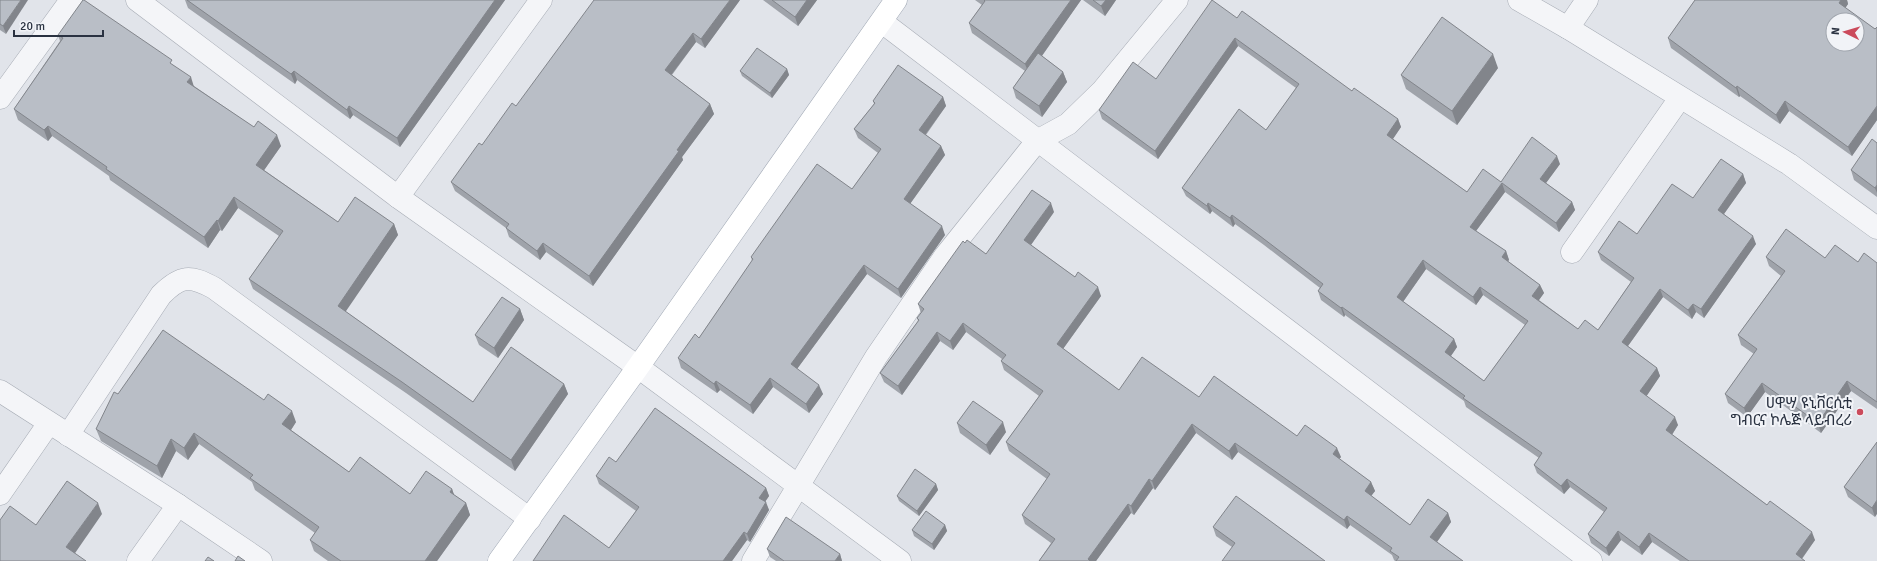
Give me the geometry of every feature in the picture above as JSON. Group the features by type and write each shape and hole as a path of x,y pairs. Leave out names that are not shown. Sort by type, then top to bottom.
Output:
{"main road":[{"path":"499,561 882,22 895,0"}],"street":[{"path":"0,98 71,0"},
{"path":"137,0 398,197 638,367 900,561"},
{"path":"398,197 541,0"},
{"path":"753,561 876,356 945,256 1037,141 1068,124 1102,92 1177,0"},
{"path":"1519,0 1568,28 1789,164 1877,228"},
{"path":"1568,28 1587,0"},
{"path":"882,22 1591,561"},
{"path":"1572,252 1680,98"},
{"path":"68,435 161,295 174,283 186,278 200,281 214,288 530,519"},
{"path":"0,391 178,504 260,561"},
{"path":"0,494 49,423"},
{"path":"138,561 178,504"}],"building":[{"path":"0,0 21,0 3,26 0,24"},
{"path":"83,0 172,60 170,63 191,77 187,82 254,127 258,121 277,135 256,165 338,222 355,197 394,224 338,306 473,402 511,347 564,384 511,460 402,382 249,279 283,231 234,197 218,221 217,220 204,237 106,169 107,167 48,126 44,130 14,109 63,38 58,35"},
{"path":"187,0 495,0 397,138 349,106 347,110 294,71 291,74"},
{"path":"594,0 730,0 701,39 693,33 665,70 710,104 677,150 679,151 589,276 543,243 537,251 506,228 509,224 451,182 479,143 482,145 512,103 516,106"},
{"path":"772,0 807,0 795,17"},
{"path":"984,0 1071,0 1025,64 969,23 985,1"},
{"path":"1093,0 1106,0 1101,6"},
{"path":"1212,0 1237,18 1242,11 1352,91 1354,88 1398,119 1387,135 1467,192 1483,169 1501,182 1532,137 1557,156 1540,179 1572,202 1556,223 1502,183 1470,227 1506,251 1502,257 1540,285 1532,296 1578,329 1585,320 1598,330 1634,278 1598,252 1619,221 1637,234 1672,184 1693,198 1721,159 1743,174 1718,210 1753,236 1701,309 1693,304 1688,310 1660,289 1622,342 1657,368 1640,391 1675,417 1666,430 1767,505 1770,501 1812,532 1796,554 1805,561 1689,561 1649,533 1639,547 1618,531 1606,548 1588,534 1607,508 1567,479 1561,486 1534,465 1542,453 1463,398 1465,396 1318,291 1323,284 1232,215 1230,218 1208,203 1207,206 1182,188 1239,109 1266,130 1299,84 1235,38 1155,151 1099,110 1133,62 1156,79","holes":["1423,260 1473,297 1480,287 1528,321 1484,381 1445,352 1454,339 1397,297"]},
{"path":"1695,0 1841,0 1839,3 1851,12 1825,12 1825,52 1865,52 1865,22 1875,29 1877,27 1877,106 1848,147 1785,101 1776,115 1737,86 1736,88 1668,38"},
{"path":"1442,17 1493,54 1452,111 1401,75"},
{"path":"757,48 787,69 770,93 740,71"},
{"path":"1038,53 1063,72 1039,106 1013,88"},
{"path":"898,65 943,97 919,130 941,146 904,199 942,226 898,289 864,265 791,364 819,385 806,404 770,378 750,405 716,381 714,384 678,358 695,334 699,338 753,259 751,257 817,164 852,189 881,149 854,129 875,103 873,101"},
{"path":"1872,139 1877,143 1877,185 1875,188 1851,170"},
{"path":"1032,190 1051,203 1024,240 1075,277 1078,272 1098,287 1057,344 1119,390 1142,357 1199,397 1214,376 1297,436 1305,425 1337,448 1333,454 1371,482 1365,491 1410,525 1428,499 1448,513 1430,537 1463,561 1396,561 1399,557 1390,551 1392,548 1347,516 1344,520 1235,443 1229,451 1192,424 1152,481 1149,479 1131,506 1128,504 1088,559 1090,561 1039,561 1055,539 1022,515 1050,474 1006,442 1043,391 1001,361 1006,355 963,323 950,341 937,332 898,386 880,373 919,320 917,318 924,309 918,304 963,241 965,243 967,240 986,254"},
{"path":"1786,229 1825,258 1835,245 1858,262 1864,253 1877,263 1877,402 1847,381 1818,423 1762,383 1744,408 1725,394 1757,349 1738,335 1785,271 1766,257"},
{"path":"502,297 520,309 494,348 475,335"},
{"path":"163,330 264,400 268,394 292,411 282,424 349,472 360,457 410,494 426,471 452,489 450,492 466,503 425,561 341,561 310,540 319,527 250,478 253,475 194,433 184,448 171,439 157,466 96,429 114,392 118,394"},
{"path":"973,401 1003,422 986,445 957,423"},
{"path":"655,408 766,488 759,498 766,502 747,534 744,532 723,561 533,561 564,515 609,548 639,507 596,476 609,457 616,462"},
{"path":"1877,442 1877,500 1872,508 1844,487"},
{"path":"915,469 936,484 917,511 897,496"},
{"path":"67,481 98,503 66,547 86,561 0,561 0,520 10,506 36,525"},
{"path":"1236,496 1325,561 1222,561 1235,543 1213,527"},
{"path":"926,511 945,525 932,544 912,530"},
{"path":"786,517 840,554 835,561 784,561 767,549"},
{"path":"238,556 245,561 235,561"},
{"path":"208,557 214,561 205,561"}],"place":[{"name":"ሀዋሣ ዩኒቨርሲቲ ግብርና ኮሌጅ ላይብረሪ","path":"1860,412"}]}
